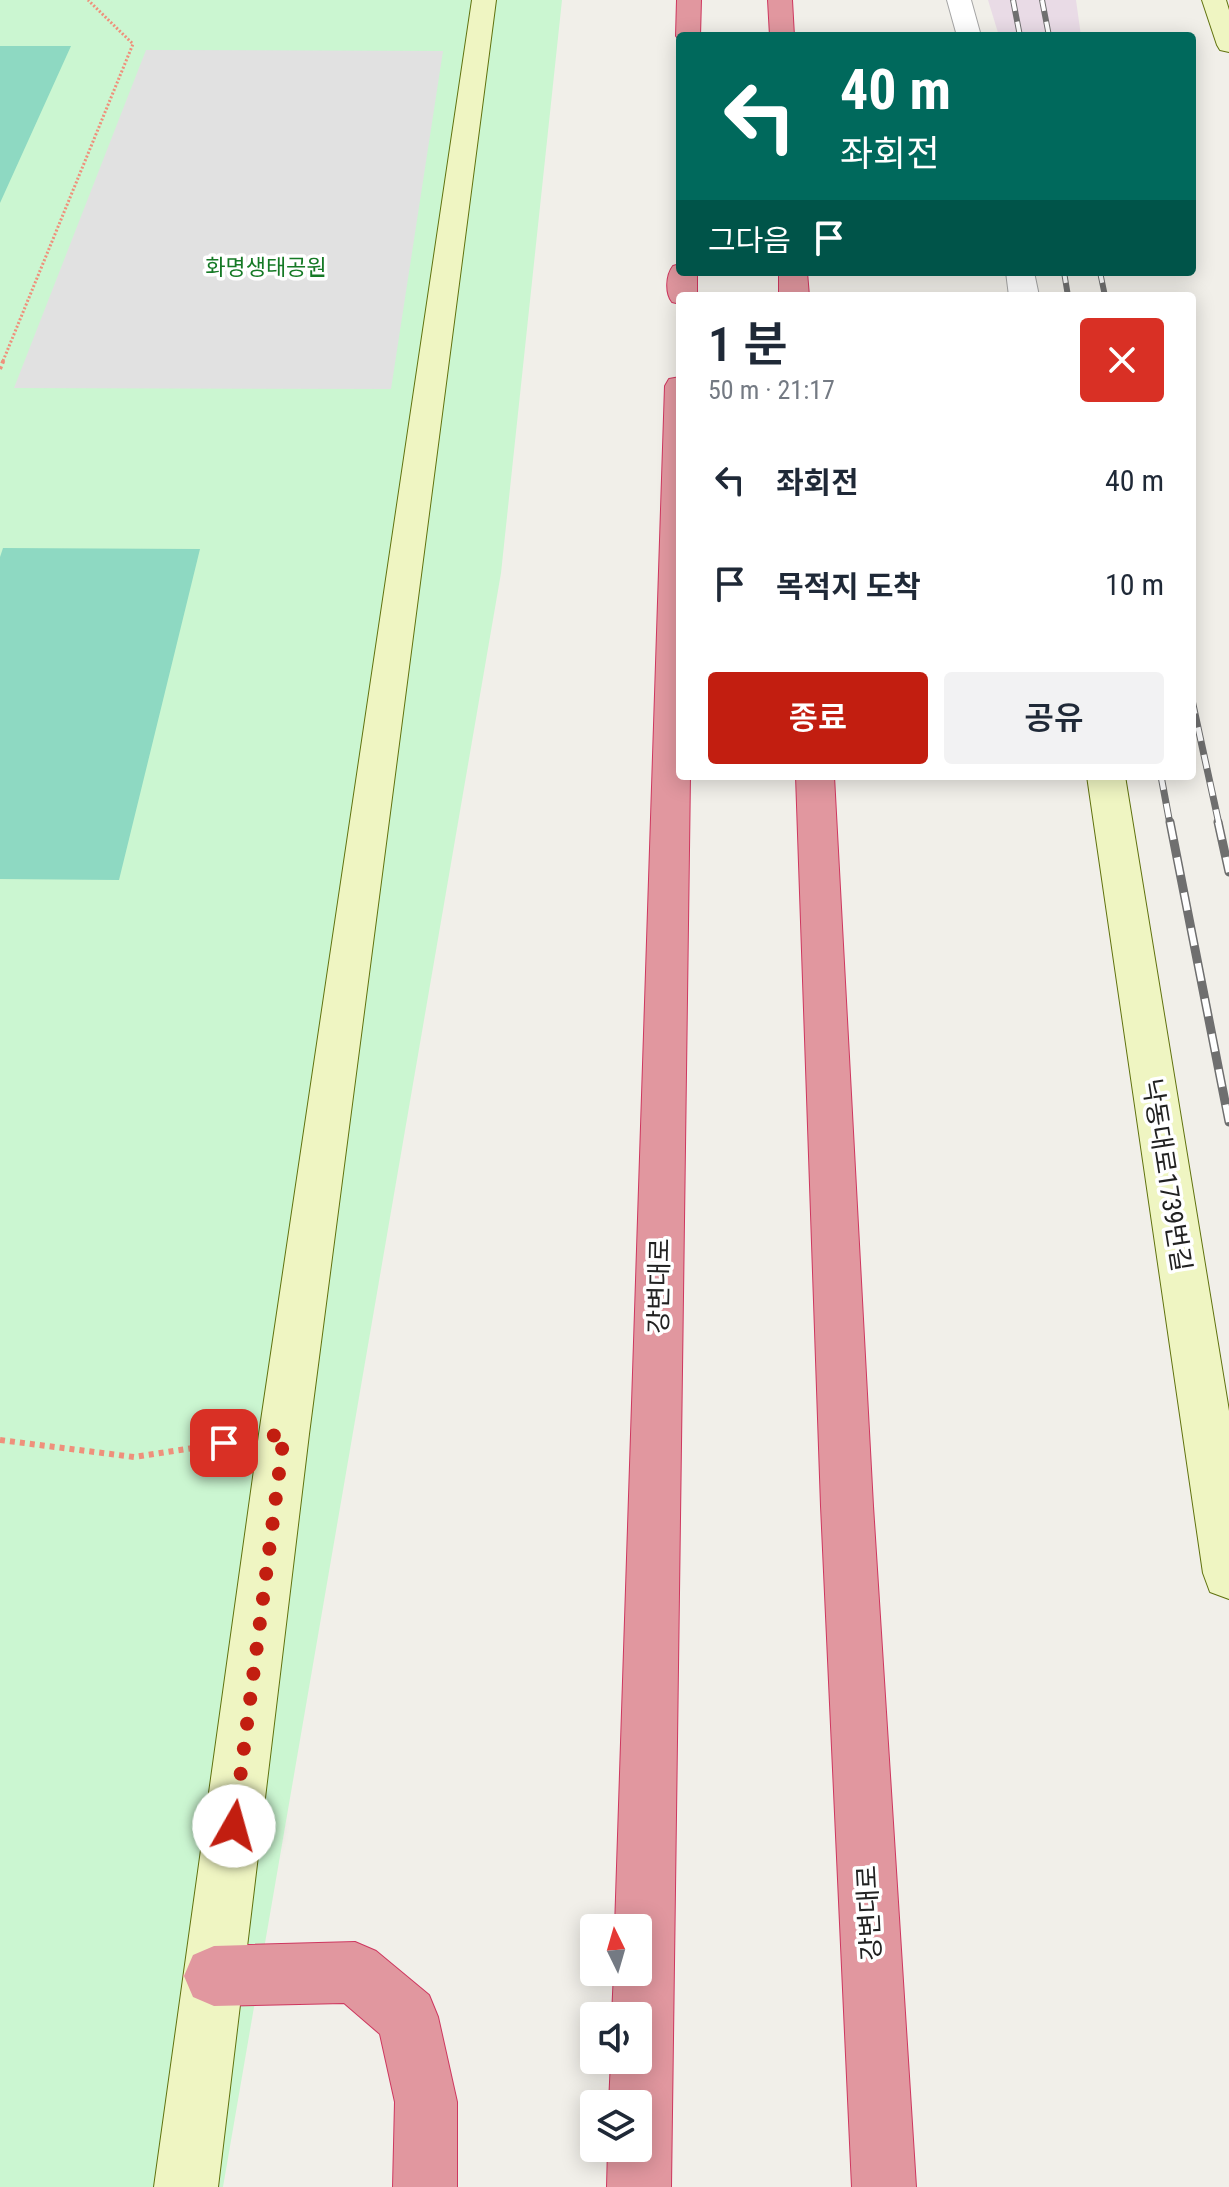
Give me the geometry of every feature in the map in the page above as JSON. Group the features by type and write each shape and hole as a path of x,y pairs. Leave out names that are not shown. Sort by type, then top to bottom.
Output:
{"highway":[{"path":"688,32 689,0"},
{"path":"780,0 782,32"},
{"name":"강변대로","path":"639,2187 676,562"},
{"name":"강변대로","path":"815,780 846,1491 884,2187"},
{"path":"214,1976 355,1972 407,2017 426,2102 425,2187"}],"street":[{"path":"186,2187 284,1434 484,0"},
{"path":"959,0 968,32"},
{"path":"1214,0 1229,45"},
{"name":"낙동대로1739번길","path":"1107,780 1229,1573"}],"path":[{"path":"0,369 133,44 88,0"},
{"path":"0,1440 134,1457 284,1434"}],"shaded area":[{"path":"988,0 1076,0 1080,32 998,32"},
{"path":"146,50 443,51 391,389 14,388"}],"green space":[{"name":"화명생태공원","path":"0,0 562,0 501,573 223,2187 0,2187"},
{"path":"0,46 71,46 0,203"},
{"path":"3,548 200,549 119,880 0,879 0,557"}],"railway":[{"path":"1013,0 1019,32"},
{"path":"1042,0 1048,32"},
{"path":"1065,276 1067,292"},
{"path":"1101,276 1104,292"},
{"path":"1196,718 1219,824"},
{"path":"1162,780 1170,824"},
{"path":"1170,822 1229,1122"},
{"path":"1218,822 1229,872"}],"route":[{"path":"224,1443 284,1434 234,1826"}]}
